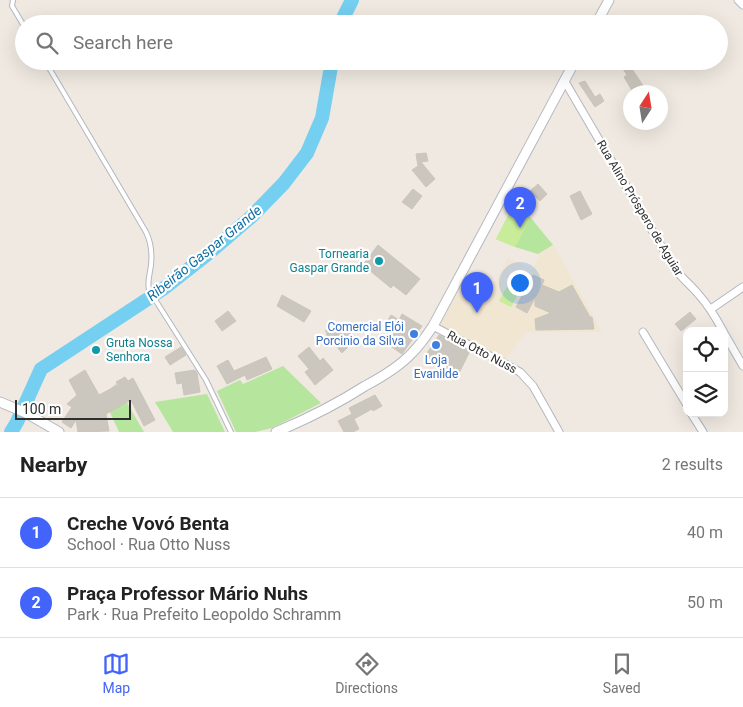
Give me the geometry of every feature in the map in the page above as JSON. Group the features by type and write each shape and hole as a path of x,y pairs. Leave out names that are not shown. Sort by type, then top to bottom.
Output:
{"street":[{"path":"601,15 609,0"},
{"path":"738,0 743,5"},
{"path":"276,432 301,422 342,400 390,372 411,355 433,326 569,70"},
{"name":"Rua Alino Próspero de Aguiar","path":"564,80 673,266 711,309 721,327"},
{"path":"711,309 743,287"},
{"name":"Rua Otto Nuss","path":"433,326 520,372 533,386 559,432"},
{"path":"644,332 683,398"},
{"name":"Rua Alino Próspero de Aguiar","path":"728,339 743,366"},
{"path":"0,402 22,410 59,432"},
{"path":"694,417 703,432"}],"lane":[{"path":"13,0 12,6 17,15"},
{"path":"50,70 146,232 151,251 151,265 147,284 149,290 203,374 230,432"}],"shaded area":[{"path":"554,246 602,332 526,332 505,360 440,325 461,287 485,301 508,258 533,270 539,254"}],"green space":[{"path":"512,208 531,218 553,245 538,254 496,239"},
{"path":"512,208 531,218 515,247 496,239"},
{"path":"509,283 521,289 511,307 499,301"},
{"path":"283,366 321,403 272,428 255,432 236,432 217,391 240,380 243,384"},
{"path":"116,384 144,432 119,432 110,412 110,389"},
{"path":"207,394 225,432 173,432 155,402"}],"building":[{"path":"624,70 633,70 643,85 629,85 624,77 627,75"},
{"path":"585,81 595,97 600,94 604,101 595,107 579,83"},
{"path":"426,153 428,161 421,162 435,179 426,187 412,170 418,166 416,154"},
{"path":"538,184 547,194 540,201 530,191"},
{"path":"413,189 422,196 412,209 402,202"},
{"path":"580,191 592,214 581,220 570,196"},
{"path":"378,245 420,279 406,295 393,285 391,288 363,265"},
{"path":"533,275 544,280 542,285 559,292 572,285 590,317 592,317 594,329 536,330 535,319 551,313 535,306 535,298 527,313 516,307"},
{"path":"282,295 311,311 304,322 277,306"},
{"path":"228,311 236,321 222,331 215,321"},
{"path":"690,312 696,319 686,327 683,327 681,331 675,324"},
{"path":"402,314 422,326 402,354 383,341 391,329 387,327 389,324 387,322 391,315 399,320"},
{"path":"333,324 342,331 351,333 348,335 354,341 342,353 325,331"},
{"path":"439,335 470,351 458,375 425,356"},
{"path":"181,347 186,355 170,365 165,357"},
{"path":"309,347 320,361 323,358 333,370 315,385 305,372 309,369 298,356"},
{"path":"266,357 272,369 247,380 245,375 227,384 217,366 228,360 234,371"},
{"path":"85,370 99,395 118,385 116,382 125,377 128,381 133,378 155,420 144,426 131,400 106,414 109,431 78,432 76,420 71,428 62,422 72,407 67,404 77,395 69,380"},
{"path":"195,370 200,392 184,395 182,383 177,384 175,373"},
{"path":"375,395 382,406 354,419 359,429 353,432 344,432 338,421 352,414 349,408"}],"waterway":[{"name":"Ribeirão Gaspar Grande","path":"344,15 352,0"},
{"name":"Ribeirão Gaspar Grande","path":"11,432 41,369 163,289 251,217 284,183 307,153 322,118 330,70"}],"place":[{"name":"Praça Professor Mário Nuhs","path":"520,228"},
{"name":"Tornearia Gaspar Grande","path":"379,261"},
{"name":"Creche Vovó Benta","path":"477,313"},
{"name":"Comercial Elói Porcinio da Silva","path":"414,334"},
{"name":"Loja Evanilde","path":"436,345"},
{"name":"Gruta Nossa Senhora","path":"96,350"}]}
